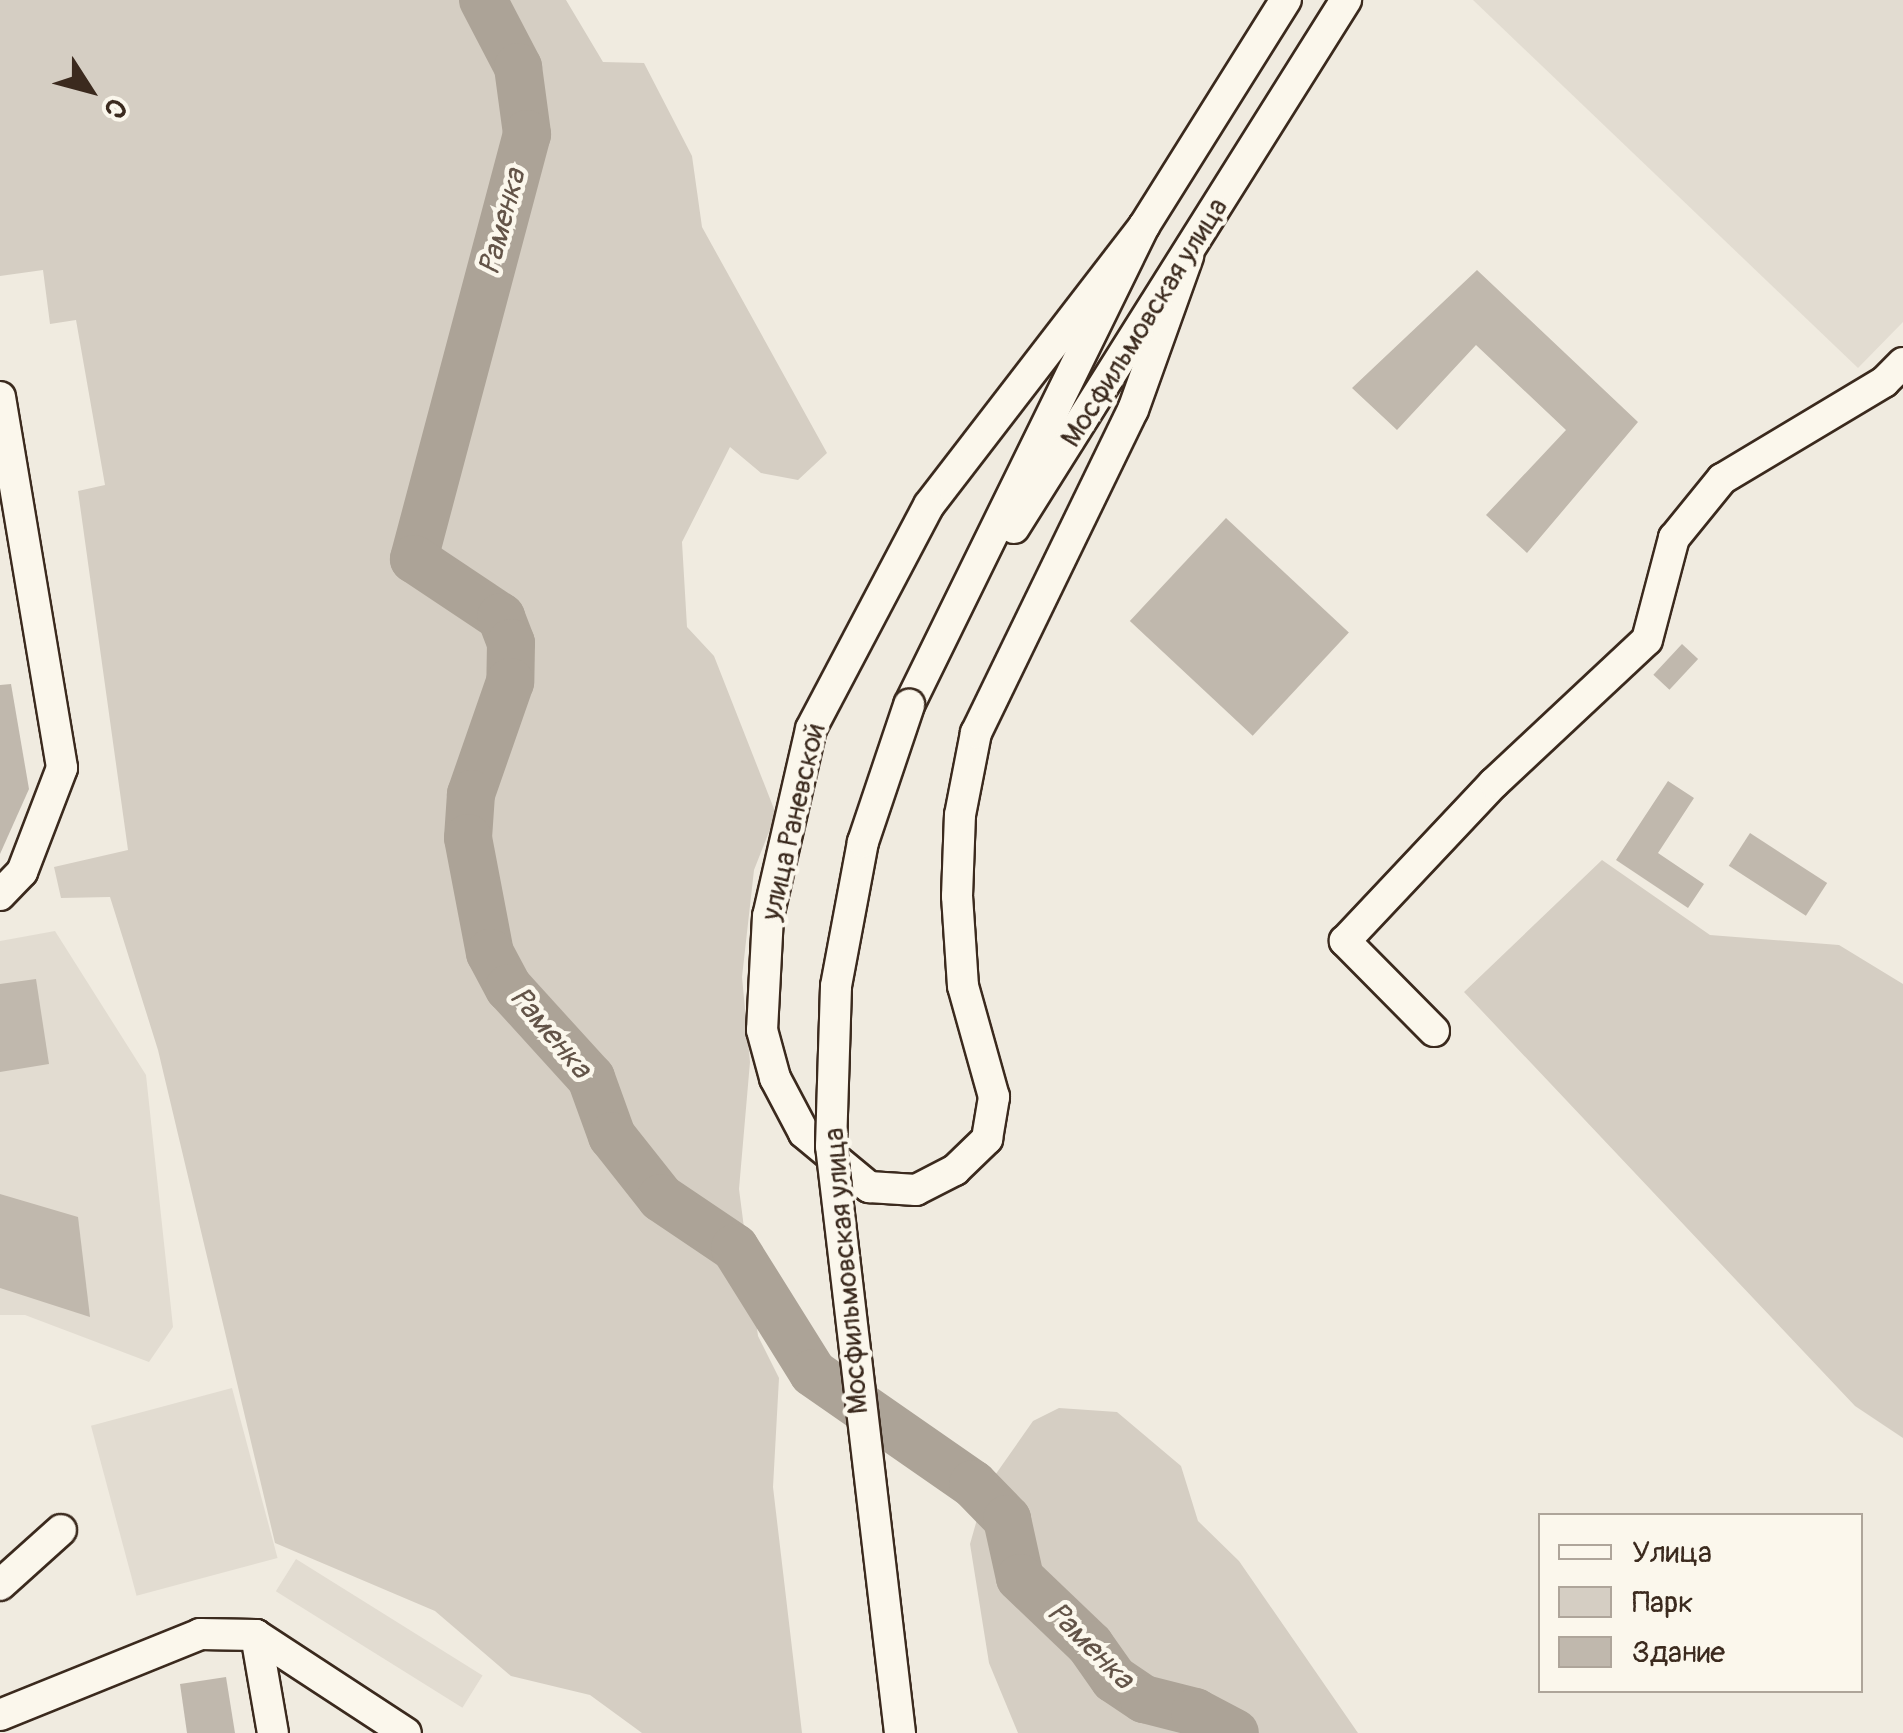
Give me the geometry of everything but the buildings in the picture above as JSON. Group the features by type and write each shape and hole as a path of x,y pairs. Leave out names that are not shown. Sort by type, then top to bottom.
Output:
{"street":[{"name":"Мосфильмовская улица","path":"900,1733 831,1146 836,986 863,842 909,705 1144,226 1286,0"},
{"name":"Мосфильмовская улица","path":"940,645 1346,0"},
{"name":"улица Раневской","path":"1144,226 929,506 811,729 768,916 762,1030 775,1078 804,1134 870,1187 916,1190 955,1170 987,1139 994,1097 963,986 957,896 960,815 976,733 1133,410 1188,256"},
{"path":"1434,1031 1345,940 1494,783 1646,640 1674,538 1722,479 1884,382 1903,363"},
{"path":"0,396 62,768 22,872 0,895"},
{"path":"0,1585 61,1530"},
{"path":"0,1715 200,1634 256,1635 406,1733"},
{"path":"256,1635 274,1733"}],"shaded area":[{"path":"1473,0 1903,0 1903,322 1858,368"},
{"path":"55,931 146,1075 173,1327 149,1362 25,1315 0,1315 0,941"},
{"path":"232,1388 278,1558 137,1596 91,1426"},
{"path":"296,1559 483,1676 462,1708 276,1591"}],"green space":[{"path":"0,0 566,0 603,62 644,63 692,156 702,227 827,453 798,480 761,473 730,447 682,542 687,627 714,656 776,814 754,870 742,977 750,1062 739,1189 758,1336 779,1378 773,1487 802,1733 642,1733 590,1695 511,1676 435,1611 275,1543 158,1050 110,897 61,898 54,867 128,850 78,491 105,485 76,320 50,324 43,270 0,276"},
{"path":"1602,860 1710,935 1839,945 1903,984 1903,1438 1855,1406 1464,992"},
{"path":"1059,1408 1117,1412 1181,1466 1198,1521 1239,1561 1358,1733 1018,1733 989,1663 970,1544 986,1488 1033,1421"}],"waterway":[{"name":"Раменка","path":"483,0 518,67 527,134 414,559 501,617 511,643 510,682 471,794 468,838 490,953 509,988 591,1078 612,1136 661,1198 735,1248 813,1373 973,1484 1007,1519 1020,1578 1090,1645 1114,1679 1144,1699 1195,1712 1235,1733"}]}
